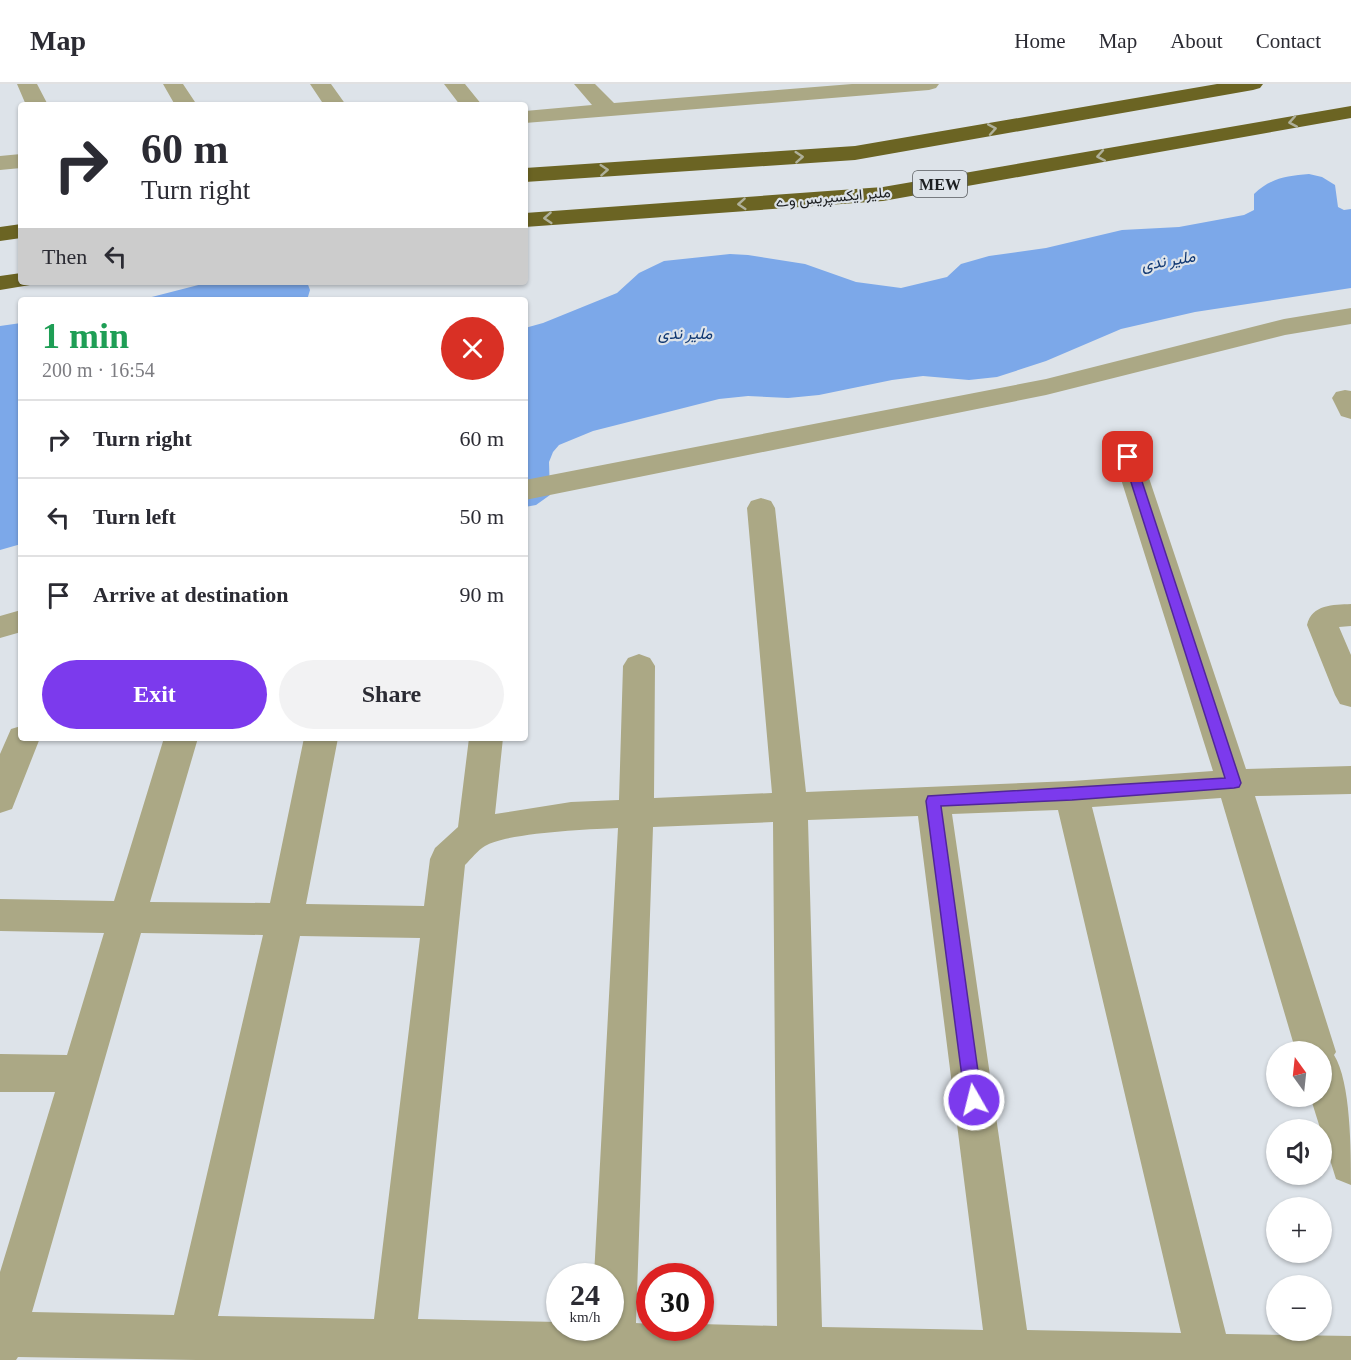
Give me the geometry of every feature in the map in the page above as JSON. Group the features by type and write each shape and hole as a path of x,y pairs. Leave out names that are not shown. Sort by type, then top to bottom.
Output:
{"highway":[{"path":"528,175 855,153 1252,84"},
{"name":"ملیر ایکسپریس وے","path":"528,220 883,194 1351,112"},
{"path":"0,234 18,231"},
{"path":"0,283 18,280"}],"street":[{"path":"27,84 36,102"},
{"path":"173,84 184,102"},
{"path":"320,84 333,102"},
{"path":"454,84 469,102"},
{"path":"584,84 609,111"},
{"path":"720,84 738,100"},
{"path":"528,117 738,100 850,87 929,84"},
{"path":"0,163 18,161"},
{"path":"528,489 1046,387 1284,327 1351,316"},
{"path":"1128,457 1234,783 1313,1041"},
{"path":"761,508 790,807 800,1354"},
{"path":"1351,615 1331,616 1324,620 1323,625 1351,695"},
{"path":"0,627 18,622"},
{"path":"612,1353 636,813 639,666"},
{"path":"0,799 22,741"},
{"path":"180,741 1,1338 191,1337 392,1351 1351,1359"},
{"path":"191,1337 285,920 320,741"},
{"path":"475,833 486,741"},
{"path":"392,1351 448,859 475,833 512,824 572,816 1072,795 1234,783 1351,780"},
{"path":"1072,795 1209,1359"},
{"path":"933,801 1008,1356"},
{"path":"0,915 440,922"},
{"path":"0,1073 82,1074"},
{"path":"1332,1102 1351,1165"}],"water":[{"name":"ملیر ندی","path":"1309,174 1322,177 1335,185 1338,207 1344,210 1351,209 1351,288 1195,312 1121,329 1046,361 997,377 969,380 923,376 819,395 788,398 748,396 719,399 593,431 559,445 549,462 550,495 536,505 528,506 528,327 617,293 639,273 664,261 730,254 748,255 805,264 856,282 901,288 947,277 961,264 989,256 1046,248 1122,230 1179,227 1244,215 1254,210 1254,194 1266,184 1286,177"},
{"path":"198,285 308,285 310,290 308,297 152,297"},
{"path":"18,323 18,545 0,550 0,326"}],"route":[{"path":"974,1100 933,801 1072,795 1234,783 1128,457"}]}
